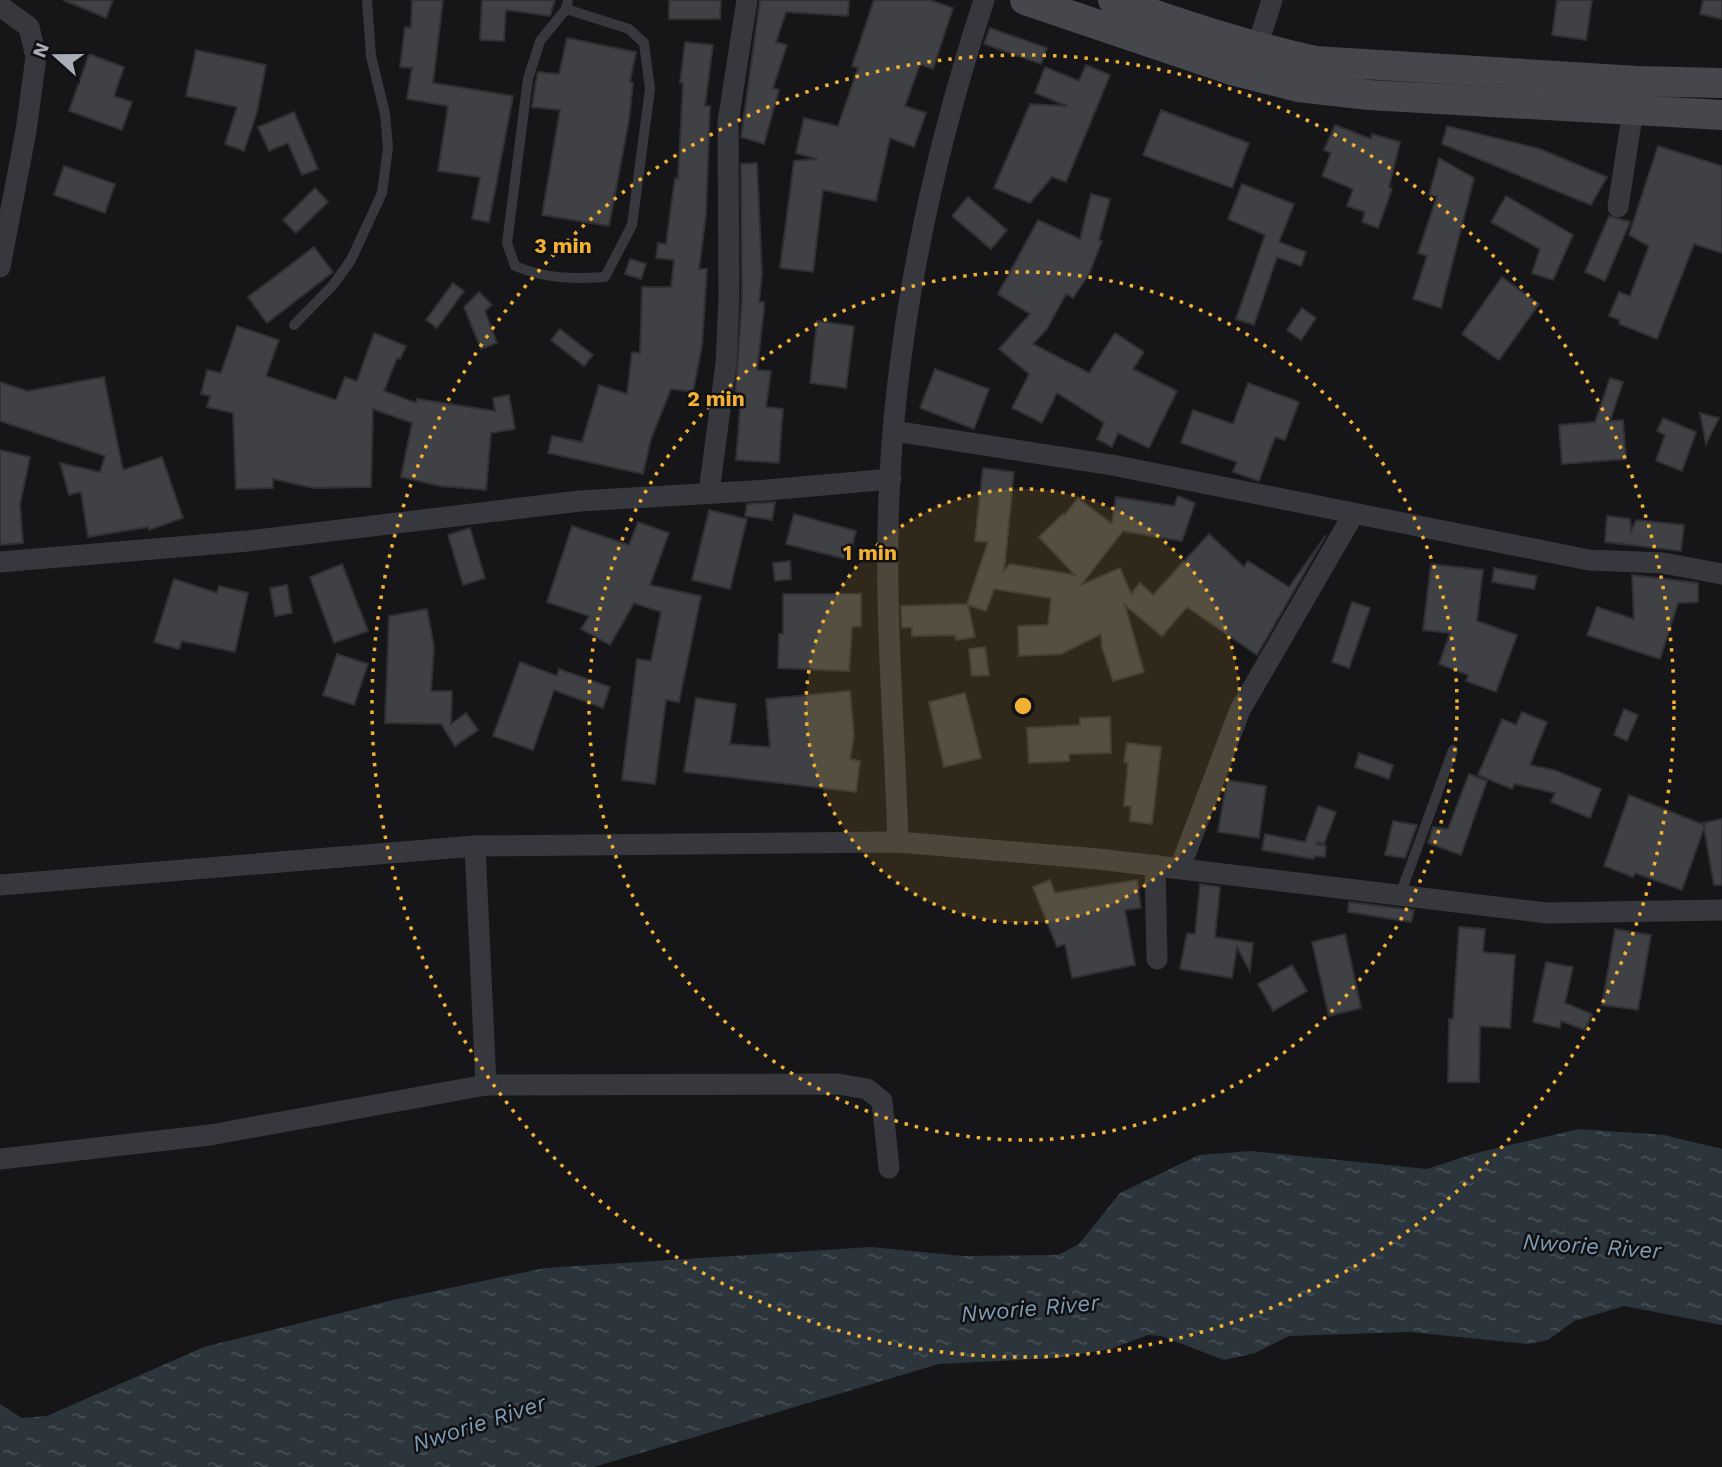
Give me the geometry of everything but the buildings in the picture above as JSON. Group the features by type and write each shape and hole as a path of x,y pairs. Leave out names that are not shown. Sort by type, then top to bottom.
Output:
{"main road":[{"path":"1025,0 1235,71 1298,87 1369,95 1722,115"},
{"path":"1113,0 1257,47 1315,61 1624,80 1722,83"}],"street":[{"path":"709,492 728,325 728,121 747,0"},
{"path":"898,842 888,531 894,431 908,317 929,208 956,86 984,0"},
{"path":"1257,47 1272,0"},
{"path":"0,6 29,27 36,57 26,131 0,267"},
{"path":"1618,207 1633,110"},
{"path":"894,431 1112,466 1589,560 1663,563 1722,574"},
{"path":"0,562 248,541 580,501 767,490 891,479"},
{"path":"1180,869 1240,710 1353,515"},
{"path":"0,885 475,846 898,842 1155,865 1547,913 1722,910"},
{"path":"475,846 486,1085"},
{"path":"1155,865 1157,959"},
{"path":"0,1159 209,1135 486,1085 838,1084 867,1089 882,1101 889,1168"}],"lane":[{"path":"294,325 333,285 351,260 382,193 388,147 385,114 371,56 367,0"},
{"path":"567,4 629,30 644,43 650,89 632,225 605,277 561,279 535,275 515,266 507,243 528,79 540,41 567,4"},
{"path":"1400,895 1453,750"}],"water":[{"name":"Nworie River","path":"1579,1129 1664,1135 1722,1149 1722,1325 1624,1306 1574,1321 1548,1340 1528,1344 1410,1332 1289,1336 1255,1353 1224,1360 1161,1336 1148,1335 1111,1349 1055,1358 939,1364 594,1467 0,1467 0,1404 22,1418 47,1416 204,1347 393,1300 545,1268 871,1247 962,1256 1058,1255 1079,1244 1120,1193 1199,1155 1251,1151 1427,1169 1476,1153"}]}
